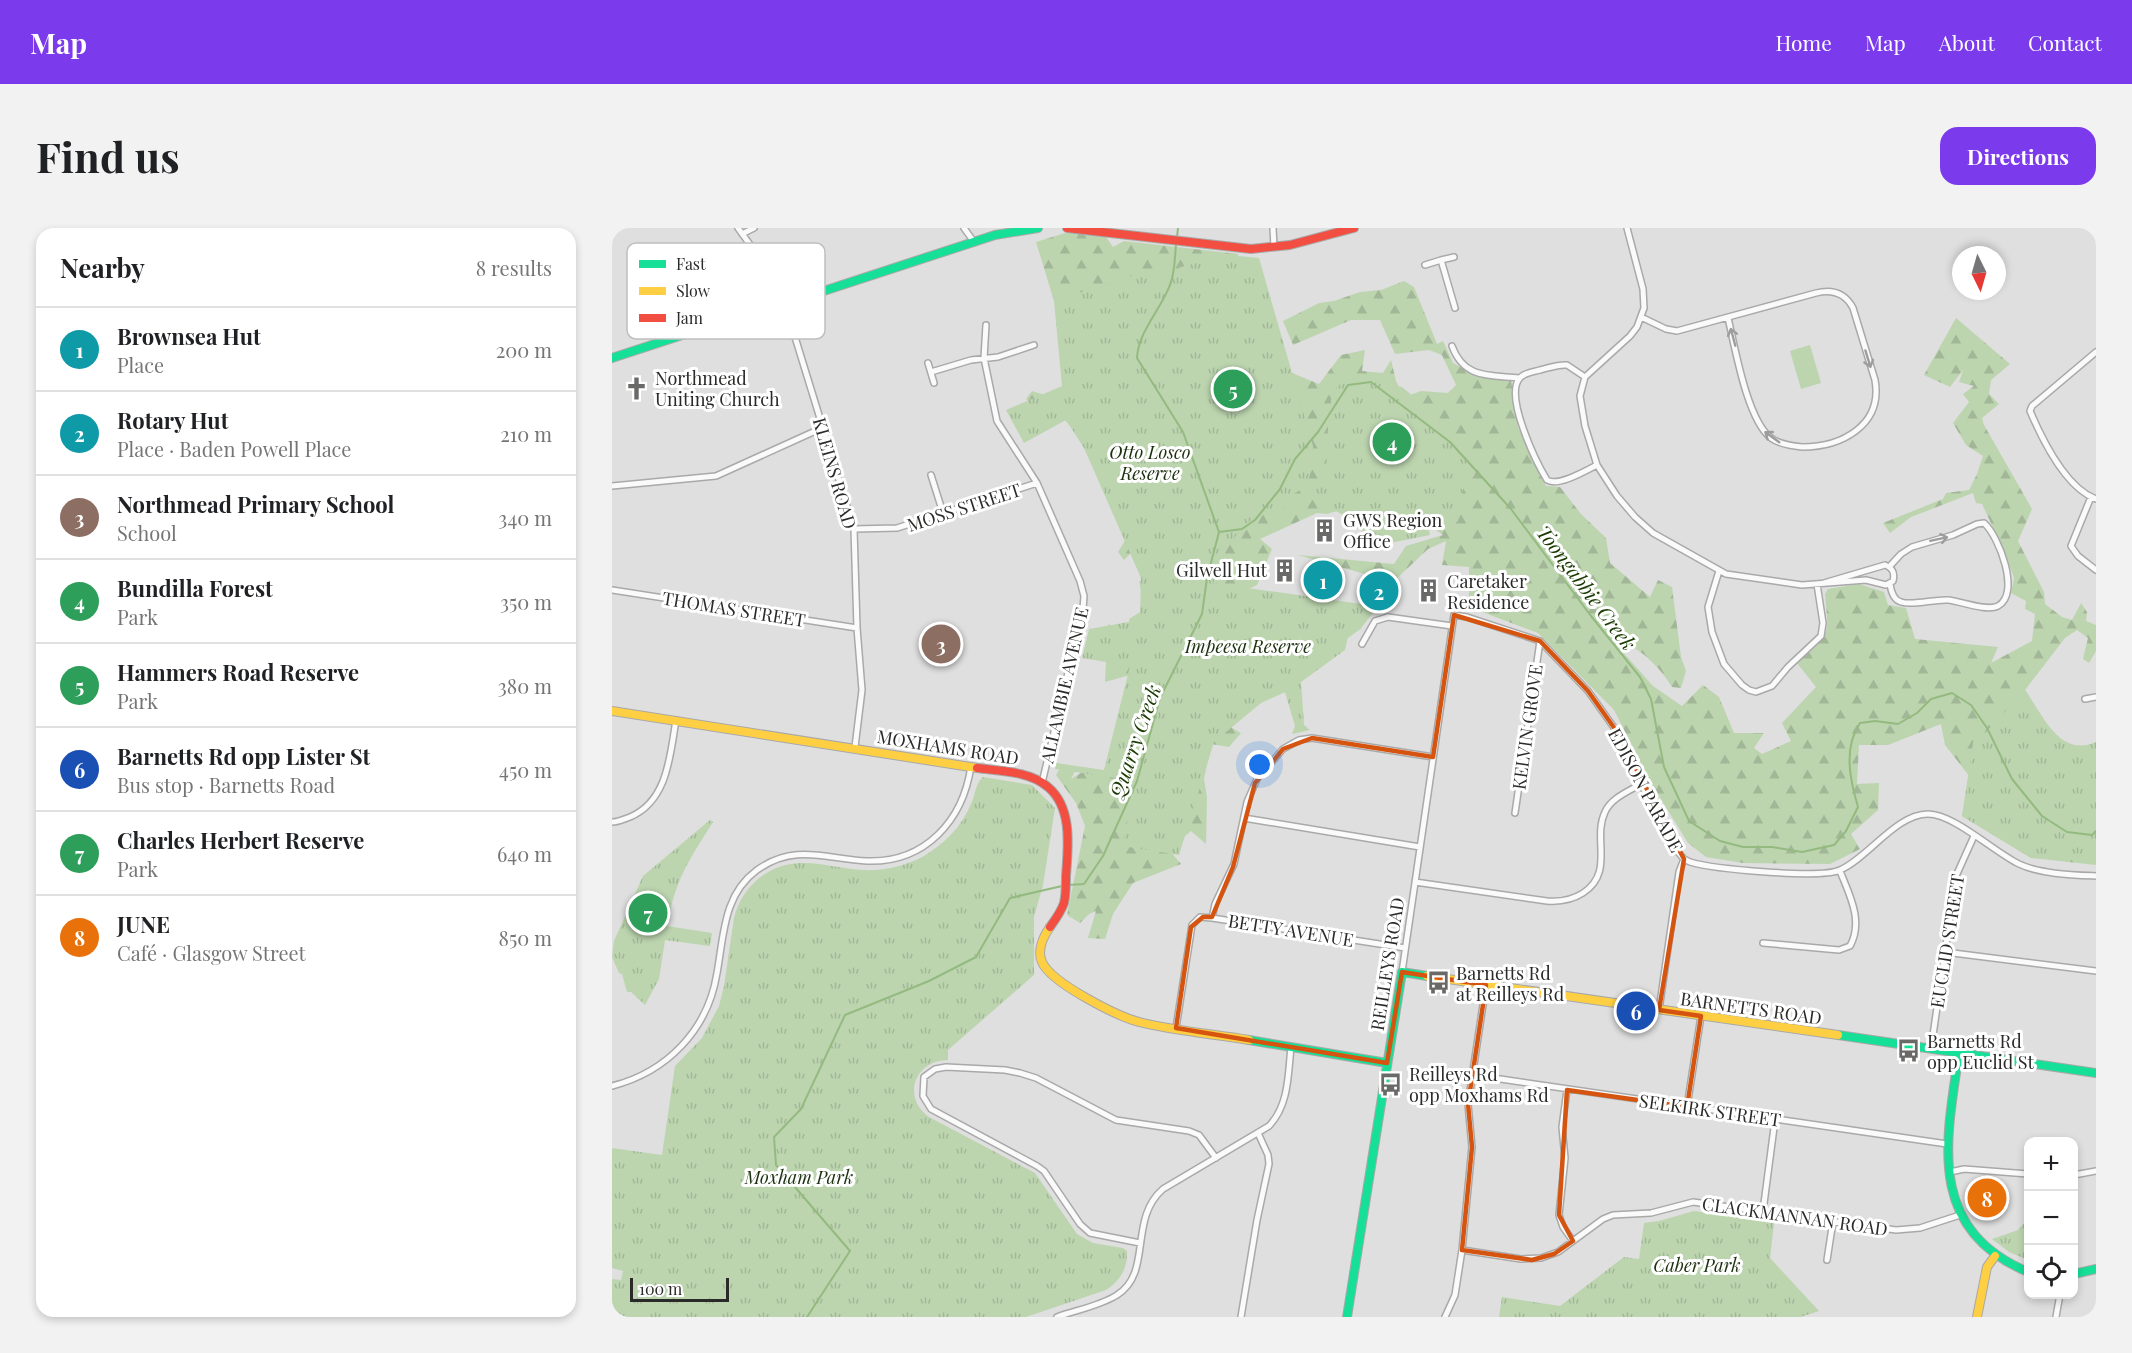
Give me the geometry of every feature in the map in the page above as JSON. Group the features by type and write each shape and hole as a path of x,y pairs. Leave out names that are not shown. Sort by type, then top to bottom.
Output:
{"street":[{"path":"738,228 749,243"},
{"path":"742,234 754,228"},
{"path":"964,228 974,242"},
{"path":"825,291 994,235 1038,228"},
{"path":"1067,228 1251,249 1274,248 1354,228"},
{"path":"1273,228 1274,248"},
{"path":"1627,228 1643,289 1644,308 1630,336 1585,377 1580,403 1597,465 1617,496 1645,526 1719,571 1802,585 1866,580 1884,585 1893,581 1894,572 1889,567 1881,566 1824,583"},
{"path":"1425,265 1454,257"},
{"path":"1441,260 1455,308"},
{"path":"1641,317 1666,329 1677,331 1822,291 1836,292 1850,303 1875,380 1877,392 1875,406 1866,421 1852,433 1834,442 1811,447 1791,446 1772,439 1764,431 1752,410 1728,318"},
{"name":"ALLAMBIE AVENUE","path":"986,325 984,358 997,421 1037,483 1080,581 1084,596 1079,627 1042,783"},
{"path":"612,358 670,339"},
{"name":"KLEINS ROAD","path":"795,339 854,529 857,628 862,690 855,747"},
{"path":"931,372 971,360 998,357 1034,345"},
{"path":"1452,346 1458,361 1470,370 1485,374 1519,378 1529,373 1567,365 1585,377"},
{"path":"2096,352 2032,406 2030,411 2065,474 2074,486 2093,498 2071,546 2078,556 2096,570"},
{"path":"928,363 934,382"},
{"path":"1519,378 1516,393 1522,426 1532,455 1546,480 1557,483 1597,465"},
{"path":"612,486 716,476 822,428"},
{"path":"931,475 943,513"},
{"name":"MOSS STREET","path":"854,529 897,528 1037,483"},
{"path":"1889,567 1901,554 1912,547 1984,523 1993,534 2007,567 2009,580 2002,604 1996,608 1949,600 1903,603 1895,598 1890,584"},
{"path":"1719,571 1708,607 1712,632 1724,664 1742,685 1756,692 1772,686 1788,667 1821,636 1823,623 1818,584"},
{"name":"THOMAS STREET","path":"612,590 857,628"},
{"name":"REILLEYS ROAD","path":"1347,1317 1454,615"},
{"name":"EDISON PARADE","path":"1454,615 1467,617 1539,641 1595,701 1615,729 1641,784 1684,860 1693,864 1741,870 1817,873 1840,871"},
{"path":"1362,644 1375,621 1389,617 1452,626"},
{"name":"KELVIN GROVE","path":"1515,813 1539,641"},
{"path":"2085,699 2096,697"},
{"name":"MOXHAMS ROAD","path":"612,711 971,766 1024,775 1042,783"},
{"path":"612,822 638,814 653,800 667,771 676,720"},
{"path":"1176,1028 1192,925 1200,917 1212,918 1215,904 1233,867 1251,791 1261,773 1283,749 1299,740 1318,739 1433,757"},
{"path":"612,1086 639,1077 662,1064 683,1046 697,1028 714,990 728,909 741,886 753,874 773,860 793,854 817,854 877,861 898,858 913,852 934,838 952,820 968,788 971,766"},
{"path":"1042,783 1056,796 1065,812 1068,836 1065,899 1061,911 1048,928 1042,942 1041,958 1045,969 1058,980 1118,1015 1145,1023 1387,1063"},
{"path":"1415,882 1548,902 1574,898 1590,887 1599,872 1602,857 1603,819 1606,809 1619,797 1641,784"},
{"path":"1763,943 1850,949 1854,938 1856,912 1840,871 1906,820 1916,816 1929,814 1942,817 2027,867 2096,876"},
{"path":"1244,819 1420,846"},
{"name":"EUCLID STREET","path":"1931,1049 1957,871 1974,836"},
{"path":"1659,1010 1679,872 1684,860"},
{"name":"BETTY AVENUE","path":"1212,918 1405,948"},
{"path":"1945,952 2096,971"},
{"name":"BARNETTS ROAD","path":"1401,972 2096,1073"},
{"path":"1445,1317 1456,1292 1462,1250 1472,1147 1468,1110 1486,985"},
{"path":"1687,1107 1701,1016"},
{"path":"1057,1317 1119,1294 1133,1279 1150,1201 1275,1120 1284,1104 1291,1047"},
{"path":"1959,1053 1947,1144 1954,1194 1960,1215 1978,1240 1995,1256 2024,1270"},
{"path":"1140,1243 1096,1236 1085,1229 1044,1172 1037,1166 931,1109 922,1096 924,1077 935,1069 946,1067 1020,1073 1036,1078 1116,1120 1189,1131 1199,1135 1216,1158"},
{"name":"SELKIRK STREET","path":"1473,1075 1947,1144"},
{"path":"1567,1090 1562,1127 1565,1158 1559,1215 1563,1227 1573,1241"},
{"path":"1762,1211 1775,1120"},
{"path":"1241,1317 1269,1164 1258,1132"},
{"path":"1950,1172 1964,1169 2024,1174"},
{"path":"2078,1174 2096,1171"},
{"name":"CLACKMANNAN ROAD","path":"1462,1250 1532,1260 1554,1254 1603,1219 1618,1213 1651,1213 1692,1202 1902,1230 1920,1228 1960,1215"},
{"path":"1827,1260 1833,1221"},
{"path":"1977,1317 1987,1267 1995,1256"},
{"path":"2078,1273 2096,1269"},
{"path":"2056,1317 2059,1299"}],"highlighted area":[{"path":"1454,615 1540,641 1588,691 1615,729 1684,859 1659,1010 1701,1016 1687,1107 1567,1090 1559,1215 1573,1241 1554,1254 1532,1260 1462,1250 1472,1147 1468,1104 1486,985 1402,972 1387,1063 1176,1028 1191,927 1203,917 1212,917 1233,867 1255,783 1283,749 1312,738 1433,757"}],"green space":[{"path":"1065,233 1106,237 1113,247 1124,241 1238,254 1280,368 1319,384 1341,355 1365,350 1362,371 1383,373 1391,360 1396,381 1404,397 1421,391 1448,393 1456,385 1442,355 1429,350 1395,354 1380,320 1351,320 1293,345 1283,321 1319,303 1334,301 1360,292 1381,290 1404,281 1414,287 1437,344 1443,341 1453,363 1477,376 1511,380 1518,427 1546,486 1560,487 1581,514 1606,538 1610,563 1650,597 1658,580 1672,587 1681,657 1686,671 1681,688 1672,687 1657,667 1638,651 1623,642 1620,649 1653,686 1682,706 1703,685 1719,697 1734,733 1764,733 1754,748 1762,754 1791,741 1782,723 1816,687 1797,663 1822,640 1825,634 1827,619 1825,594 1828,589 1859,584 1884,592 1888,605 1906,608 1915,639 1998,647 1991,663 2032,641 2035,614 2025,609 2026,601 2011,593 2014,578 2005,553 1982,504 1976,503 1973,493 1911,517 1890,533 1883,523 1943,499 1946,493 1969,490 1977,474 1983,456 1966,445 1953,423 1969,402 1963,394 1974,386 1959,382 1963,370 1950,387 1924,375 1956,318 2010,364 1991,380 1989,394 1999,404 1982,418 2032,509 2018,541 2044,592 2045,604 2062,617 2072,620 2081,603 2087,612 2086,621 2096,625 2096,651 2089,663 2083,659 2088,638 2077,630 2065,638 2025,690 2045,722 2062,740 2072,745 2083,746 2096,742 2096,865 2031,858 1962,816 1970,777 1945,745 1941,724 1888,745 1859,745 1857,784 1879,783 1878,810 1851,834 1860,849 1830,864 1743,863 1706,857 1688,843 1651,783 1614,710 1538,633 1469,607 1469,567 1442,565 1446,541 1428,549 1393,582 1298,555 1394,564 1406,546 1443,535 1423,521 1391,538 1357,529 1356,505 1327,514 1317,513 1260,539 1272,549 1257,585 1236,595 1362,628 1345,640 1321,649 1291,695 1269,687 1233,707 1232,728 1241,733 1229,747 1211,744 1204,779 1207,797 1206,844 1191,831 1169,850 1181,864 1133,883 1113,914 1105,939 1088,938 1096,911 1080,923 1067,915 1085,826 1076,803 1056,775 1059,770 1076,769 1071,779 1084,771 1106,773 1130,675 1105,682 1108,624 1130,636 1129,619 1145,609 1139,581 1160,582 1138,546 1124,560 1118,552 1129,534 1118,499 1077,434 1063,418 1034,407 1026,399 1032,391 1048,396 1064,389 1072,305 1054,301 1036,242"},
{"path":"1228,255 1259,258 1313,446 1314,457 1307,486 1285,499 1312,493 1324,478 1332,392 1347,378 1374,375 1386,383 1402,387 1426,407 1437,424 1469,453 1458,521 1426,517 1430,535 1390,543 1326,505 1328,502 1304,498 1290,507 1264,513 1245,524 1227,547 1213,583 1389,608 1373,613 1361,628 1348,636 1345,650 1301,682 1304,725 1310,730 1292,734 1295,726 1285,692 1261,703 1214,742 1179,855 1122,846 1136,781 1055,769 1056,763 1104,770 1130,666 1082,658 1089,629 1140,620 1141,578 1084,448 1066,420 1024,443 1006,410 1062,386 1054,301 1153,269 1167,275 1181,267"},
{"path":"1810,345 1821,383 1801,389 1790,351"},
{"path":"2025,690 2045,721 2062,739 2083,746 2096,742 2096,861 2031,858 1962,816 1976,723 1985,733"},
{"name":"Moxham Park","path":"983,777 1032,785 1055,808 1043,885 1034,917 1034,975 948,1050 948,1060 927,1066 920,1073 914,1090 916,1100 920,1109 929,1117 1035,1173 1077,1234 1093,1243 1123,1248 1127,1251 1126,1263 1119,1278 1106,1290 1026,1317 612,1317 612,1279 621,1280 623,1271 612,1268 612,1148 662,1155 675,1066 702,1038 719,1006 734,918 744,896 759,878 780,867 792,864 811,863 879,870 917,860 938,846 957,828 972,803 978,783"},
{"path":"710,820 713,822 690,859 679,883 667,926 712,933 710,946 665,940 659,979 645,1005 631,992 627,992 622,974 619,973 612,957 614,941 643,876"},
{"name":"Caber Park","path":"1694,1211 1774,1223 1770,1258 1819,1311 1801,1317 1499,1317 1502,1297 1560,1306 1624,1257 1639,1259 1644,1223"},
{"path":"2024,1223 2024,1258 2009,1252 1992,1239 2018,1230"}],"waterway":[{"name":"Toongabbie Creek","path":"1177,237 1178,228"},
{"name":"Toongabbie Creek","path":"1176,243 1172,280 1141,339 1137,358 1183,432 1219,532"},
{"name":"Toongabbie Creek","path":"1219,532 1242,529 1255,520 1280,489 1295,459 1318,432 1348,385 1371,382 1450,442 1511,509 1640,677 1651,699 1664,767 1689,821 1720,841 1743,847 1772,847 1802,852 1834,845 1846,831 1858,807 1851,775 1850,753 1851,743 1860,723 1875,721 1898,724 1917,713 1931,699 1952,693 1971,705 1987,728 2012,779 2042,816 2067,832 2092,835 2096,831"},
{"name":"Quarry Creek","path":"1068,885 1084,884 1103,856 1137,781 1160,698 1202,614 1207,578 1219,532"},
{"name":"Quarry Creek","path":"807,1317 850,1251 776,1165 774,1137 801,1109 845,1015 929,981 976,957 1010,898 1062,886"}],"traffic: fast":[{"path":"825,291 995,235 1038,228"},
{"path":"612,358 670,339"},
{"path":"1347,1317 1402,972 1427,976"},
{"path":"1838,1035 2096,1073"},
{"path":"1249,1040 1387,1063"},
{"path":"1959,1053 1948,1150 1950,1179 1958,1207 1972,1232 1995,1254 2024,1270"},
{"path":"2078,1273 2096,1269"}],"traffic: slow":[{"path":"612,711 977,768"},
{"path":"1050,927 1042,944 1040,953 1042,962 1058,979 1086,998 1139,1022 1249,1040"},
{"path":"1427,976 1838,1035"},
{"path":"1977,1317 1987,1267 1995,1256"}],"traffic: jam":[{"path":"1067,228 1251,249 1290,245 1354,228"},
{"path":"977,768 1033,778 1048,787 1062,806 1068,841 1066,893 1063,906 1050,927"}],"place":[{"name":"Northmead Uniting Church","path":"637,388"},
{"name":"Hammers Road Reserve","path":"1233,389"},
{"name":"Bundilla Forest","path":"1392,442"},
{"name":"GWS Region Office","path":"1325,530"},
{"name":"Gilwell Hut","path":"1285,570"},
{"name":"Brownsea Hut","path":"1323,580"},
{"name":"Rotary Hut","path":"1379,591"},
{"name":"Caretaker Residence","path":"1429,591"},
{"name":"Northmead Primary School","path":"941,644"},
{"name":"Charles Herbert Reserve","path":"648,913"},
{"name":"Barnetts Rd at Reilleys Rd","path":"1438,983"},
{"name":"Barnetts Rd opp Lister St","path":"1636,1011"},
{"name":"Barnetts Rd opp Euclid St","path":"1909,1051"},
{"name":"Reilleys Rd opp Moxhams Rd","path":"1391,1084"},
{"name":"JUNE","path":"1987,1198"}],"park label":[{"name":"Otto Losco Reserve","path":"1150,462"},
{"name":"Impeesa Reserve","path":"1248,646"}]}
